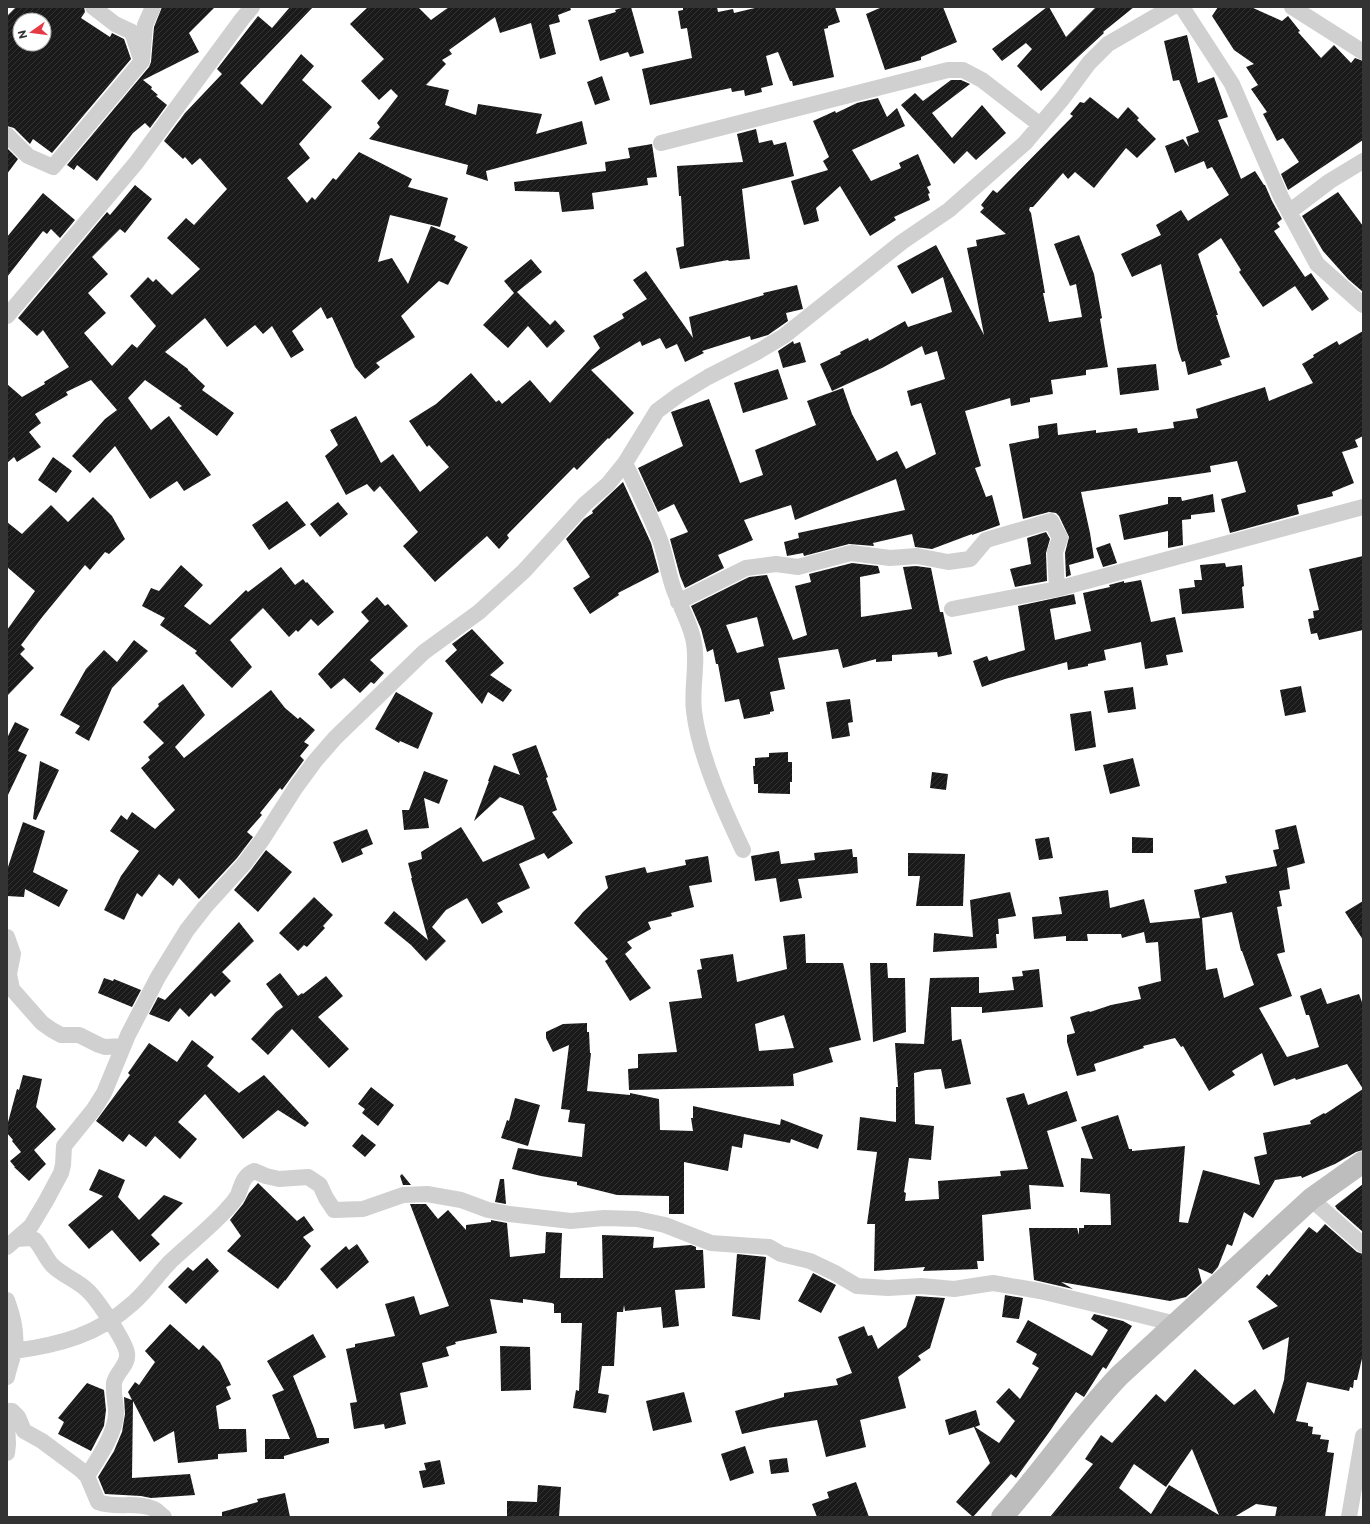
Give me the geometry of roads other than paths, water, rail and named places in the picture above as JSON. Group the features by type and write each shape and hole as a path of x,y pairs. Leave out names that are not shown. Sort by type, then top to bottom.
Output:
{"main road":[{"path":"1002,1517 1022,1496 1095,1402 1119,1376 1311,1199 1363,1162"}],"street":[{"path":"93,7 115,24 132,32 142,61"},
{"path":"7,135 28,156 53,167 142,61 145,25 152,7"},
{"path":"7,316 136,162 252,7"},
{"path":"12,1243 31,1226 46,1202 61,1173 64,1146 94,1110 104,1093 124,1046 158,977 187,930 258,846 296,787 330,744 424,652 479,612 524,571 585,504 608,484 625,464 657,411 680,394 708,377 759,351 784,336 902,242 949,210 1025,143 1063,98 1089,63 1108,44 1172,7"},
{"path":"1182,7 1232,84 1281,197 1317,264 1363,305"},
{"path":"1292,7 1363,52"},
{"path":"661,143 948,70 962,70 982,80 1040,124"},
{"path":"1289,212 1330,181 1363,161"},
{"path":"625,464 661,542 670,579 693,639 696,670 694,709 696,725 710,772 728,818 743,850"},
{"path":"952,609 1057,589 1363,507"},
{"path":"678,602 746,568 776,564 798,567 851,553 890,558 917,556 948,562 970,559 986,540 1051,521 1060,538 1055,552 1057,589"},
{"path":"7,937 13,954 9,974 12,989 42,1023 61,1035 80,1035 106,1047 124,1046"},
{"path":"9,1364 40,1348 89,1333 110,1322 134,1303 171,1261 228,1208 237,1196 242,1182 248,1174 254,1171 279,1179 308,1177 320,1185 334,1210 363,1209 403,1195 427,1194 461,1200 488,1210 509,1214 571,1221 604,1218 637,1219 665,1225 711,1242 770,1247 782,1254 810,1261 857,1286 882,1288 921,1286 954,1290 993,1283 1048,1293 1176,1324"},
{"path":"1311,1199 1363,1245"},
{"path":"12,1243 30,1238 35,1240 46,1258 53,1266 88,1290 118,1333 127,1353 125,1364 115,1381 115,1422 105,1446 88,1476"},
{"path":"7,1300 13,1322 15,1337 9,1364"},
{"path":"7,1411 12,1412 18,1417 24,1431 42,1441 88,1476 98,1502 140,1506 154,1509 164,1517"},
{"path":"7,1421 7,1453"},
{"path":"1349,1517 1363,1436"}]}
